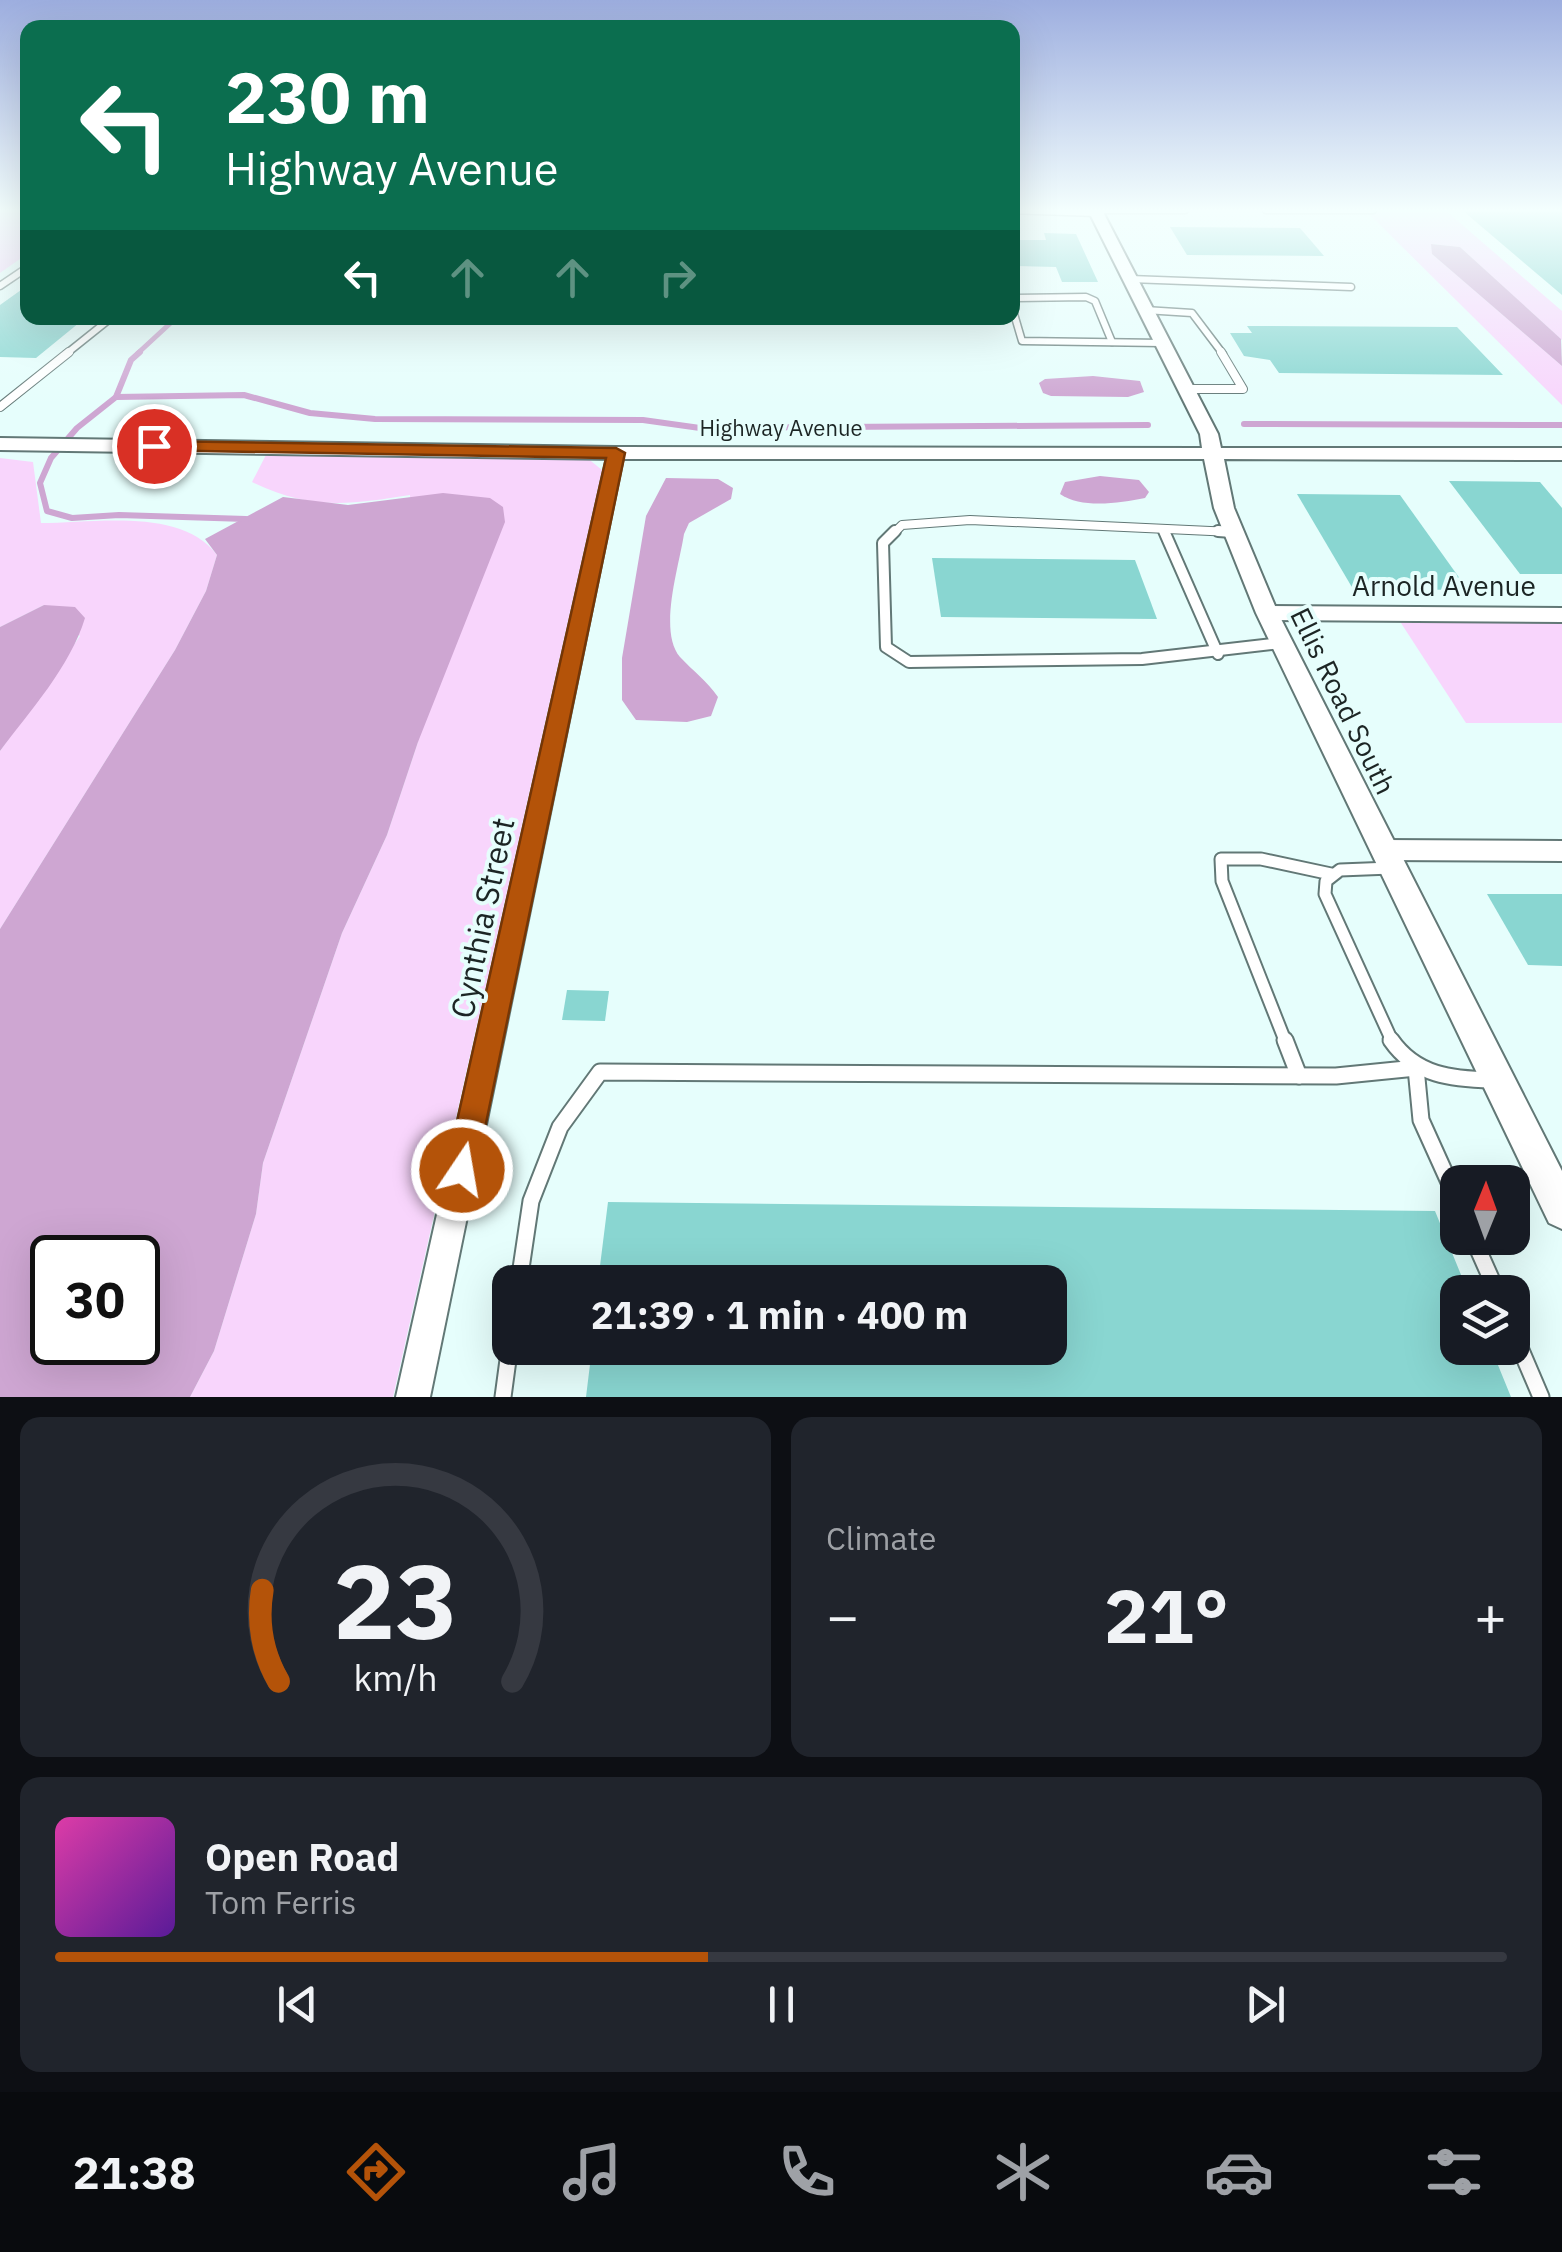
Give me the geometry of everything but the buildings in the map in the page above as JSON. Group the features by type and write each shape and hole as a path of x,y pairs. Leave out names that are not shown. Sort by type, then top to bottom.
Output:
{"street":[{"name":"Ellis Road South","path":"1128,275 1208,434 1215,476 1232,532 1266,612 1562,1210"},
{"name":"Highway Avenue","path":"0,444 616,453 1562,454"},
{"name":"Cynthia Street","path":"413,1397 616,453"},
{"name":"Arnold Avenue","path":"1266,612 1562,614"},
{"path":"1387,859 1562,851"}],"lane":[{"path":"1130,279 1351,286"},
{"path":"1020,298 1086,297 1095,301 1112,342"},
{"path":"1145,310 1192,312 1211,334 1243,390 1186,389"},
{"path":"0,406 4,398 102,325"},
{"path":"1017,325 1022,341 1162,344"},
{"path":"1232,532 1164,532 1042,521 970,520 902,526 883,543 886,647 909,662 1107,663 1218,654 1281,643"},
{"path":"1164,532 1218,654"},
{"path":"1299,1076 1222,881 1221,859 1261,859 1332,874 1387,859"},
{"path":"1332,874 1325,894 1401,1056 1436,1076 1498,1080"},
{"path":"521,1265 530,1202 560,1127 600,1072 1299,1076 1416,1068"},
{"path":"1416,1068 1412,1091 1442,1165"},
{"path":"502,1397 507,1365"},
{"path":"1527,1365 1541,1397"}],"shaded area":[{"path":"1431,275 1457,275 1562,366 1562,405"},
{"path":"1457,275 1491,275 1561,339 1562,366"},
{"path":"1491,275 1521,275 1562,311 1562,340"},
{"path":"1093,376 1140,381 1144,392 1128,397 1051,396 1043,393 1039,383 1045,379"},
{"path":"267,453 586,457 602,470 393,1397 190,1397 214,1351 256,1214 263,1163 342,933 387,835 418,742 410,495 348,503 292,497 252,482"},
{"path":"0,458 33,462 41,523 110,520 160,524 202,540 217,555 206,591 175,650 0,929 0,751 80,636 44,605 0,627"},
{"path":"1100,476 1139,480 1149,492 1145,498 1101,503 1079,502 1060,494 1065,482"},
{"path":"666,478 718,479 733,488 731,499 689,523 684,534 670,615 674,646 718,697 711,716 687,722 636,720 622,700 622,658 646,516"},
{"path":"443,493 490,498 503,507 505,522 418,742 387,835 342,933 263,1163 256,1214 214,1351 190,1397 0,1397 0,929 175,650 206,591 217,555 205,539 283,497 348,505"},
{"path":"44,605 75,607 85,618 70,654 0,751 0,627"},
{"path":"1399,620 1562,621 1562,723 1466,723"}],"waterway":[{"path":"137,354 168,325"},
{"path":"116,397 131,360 140,352"},
{"path":"116,397 244,395 310,413 375,419 643,420 700,428 1148,425"},
{"path":"116,397 77,428 51,458 40,483 47,511 72,518 119,515 246,519"},
{"path":"1244,424 1562,425"}],"route":[{"path":"154,446 616,453 462,1170"}]}
